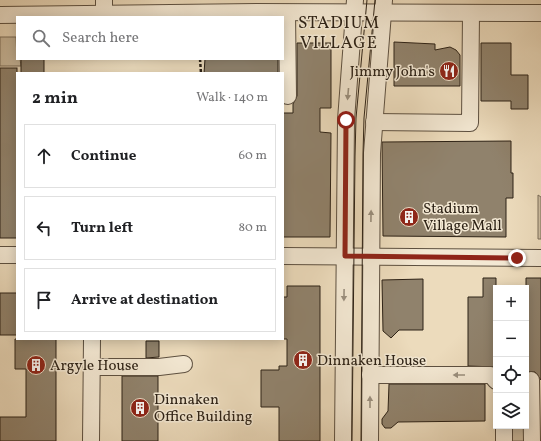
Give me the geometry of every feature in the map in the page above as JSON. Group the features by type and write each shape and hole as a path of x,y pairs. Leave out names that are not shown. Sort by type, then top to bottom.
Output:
{"street":[{"path":"370,441 370,255 374,122 383,6"},
{"path":"0,15 104,7 287,13 383,6 471,13 541,13"},
{"path":"343,441 346,120 355,7"},
{"path":"287,13 288,96"},
{"path":"374,122 470,123 471,13"},
{"path":"0,255 16,255"},
{"path":"284,256 370,255 541,258"},
{"path":"91,441 92,340"},
{"path":"92,367 159,367 184,364"},
{"path":"370,375 491,375 493,377"},
{"path":"531,380 532,441"},
{"path":"504,429 504,441"}],"path":[{"path":"200,60 201,72"}],"shaded area":[{"path":"0,37 16,37 16,60 20,60 21,66 0,66"},
{"path":"538,195 541,197 541,239 538,239"},
{"path":"512,429 524,429 524,441 511,441"}],"building":[{"path":"394,42 435,44 435,50 450,47 456,50 460,55 460,86 394,86"},
{"path":"297,43 331,43 331,108 320,108 320,132 331,133 330,237 284,237 284,113 293,113 293,104 297,96"},
{"path":"481,43 511,43 511,75 528,75 528,109 511,109 511,101 481,101"},
{"path":"21,60 44,60 44,72 21,72"},
{"path":"205,60 278,60 278,72 204,72"},
{"path":"0,68 17,68 16,238 0,238"},
{"path":"511,141 513,198 506,198 506,237 383,236 382,142"},
{"path":"483,278 496,278 496,285 493,285 493,367 468,366 468,297 483,297"},
{"path":"526,278 541,278 541,380 535,372 529,372 529,285 526,285"},
{"path":"423,279 423,330 399,330 391,338 383,331 382,280"},
{"name":"Dinnaken House","path":"287,286 320,286 320,441 279,441 279,407 261,407 261,370 279,370 279,366 287,366 287,339 284,339 284,297 287,297"},
{"path":"0,293 16,293 16,335 0,335"},
{"name":"Argyle House","path":"15,339 56,340 56,441 0,441 0,417 26,417 26,369 15,369"},
{"path":"146,341 159,341 159,357 146,358"},
{"name":"Dinnaken Office Building","path":"122,376 158,376 158,441 122,441"},
{"path":"389,384 485,384 485,421 398,422 391,428 385,428 382,424 382,419 388,411"}],"tram line":[{"path":"352,441 356,118 367,0"},
{"path":"361,441 364,118 375,0"}],"place":[{"name":"Jimmy John's","path":"449,71"},
{"name":"Stadium Village Mall","path":"409,217"},
{"name":"Dinnaken House","path":"303,360"},
{"name":"Argyle House","path":"36,365"},
{"name":"Dinnaken Office Building","path":"140,408"}],"district":[{"name":"STADIUM VILLAGE","path":"339,32"}],"route":[{"path":"346,120 345,256 370,255 517,258"}]}
